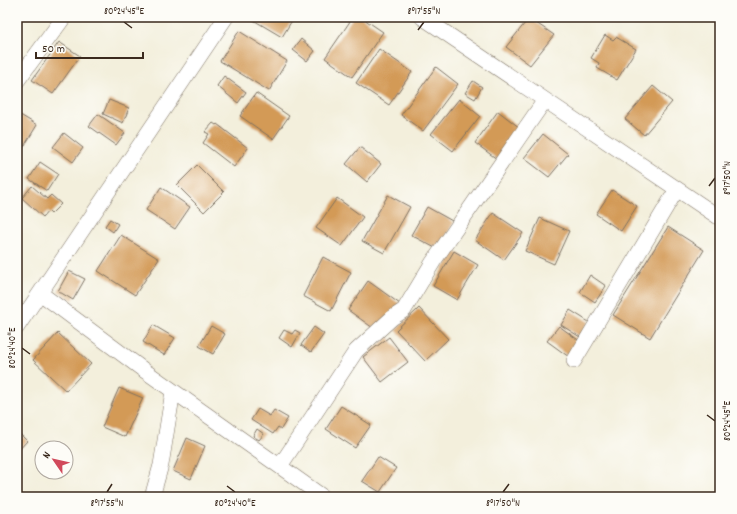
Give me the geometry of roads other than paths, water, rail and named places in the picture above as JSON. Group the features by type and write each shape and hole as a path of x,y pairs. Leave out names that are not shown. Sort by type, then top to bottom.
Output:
{"street":[{"path":"17,81 64,17"},
{"path":"17,327 226,17"},
{"path":"422,17 720,218"},
{"path":"280,466 356,351 392,318 404,310 433,262 545,100"},
{"path":"574,361 677,189"},
{"path":"40,293 323,497"},
{"path":"152,497 161,465 173,390"}]}
